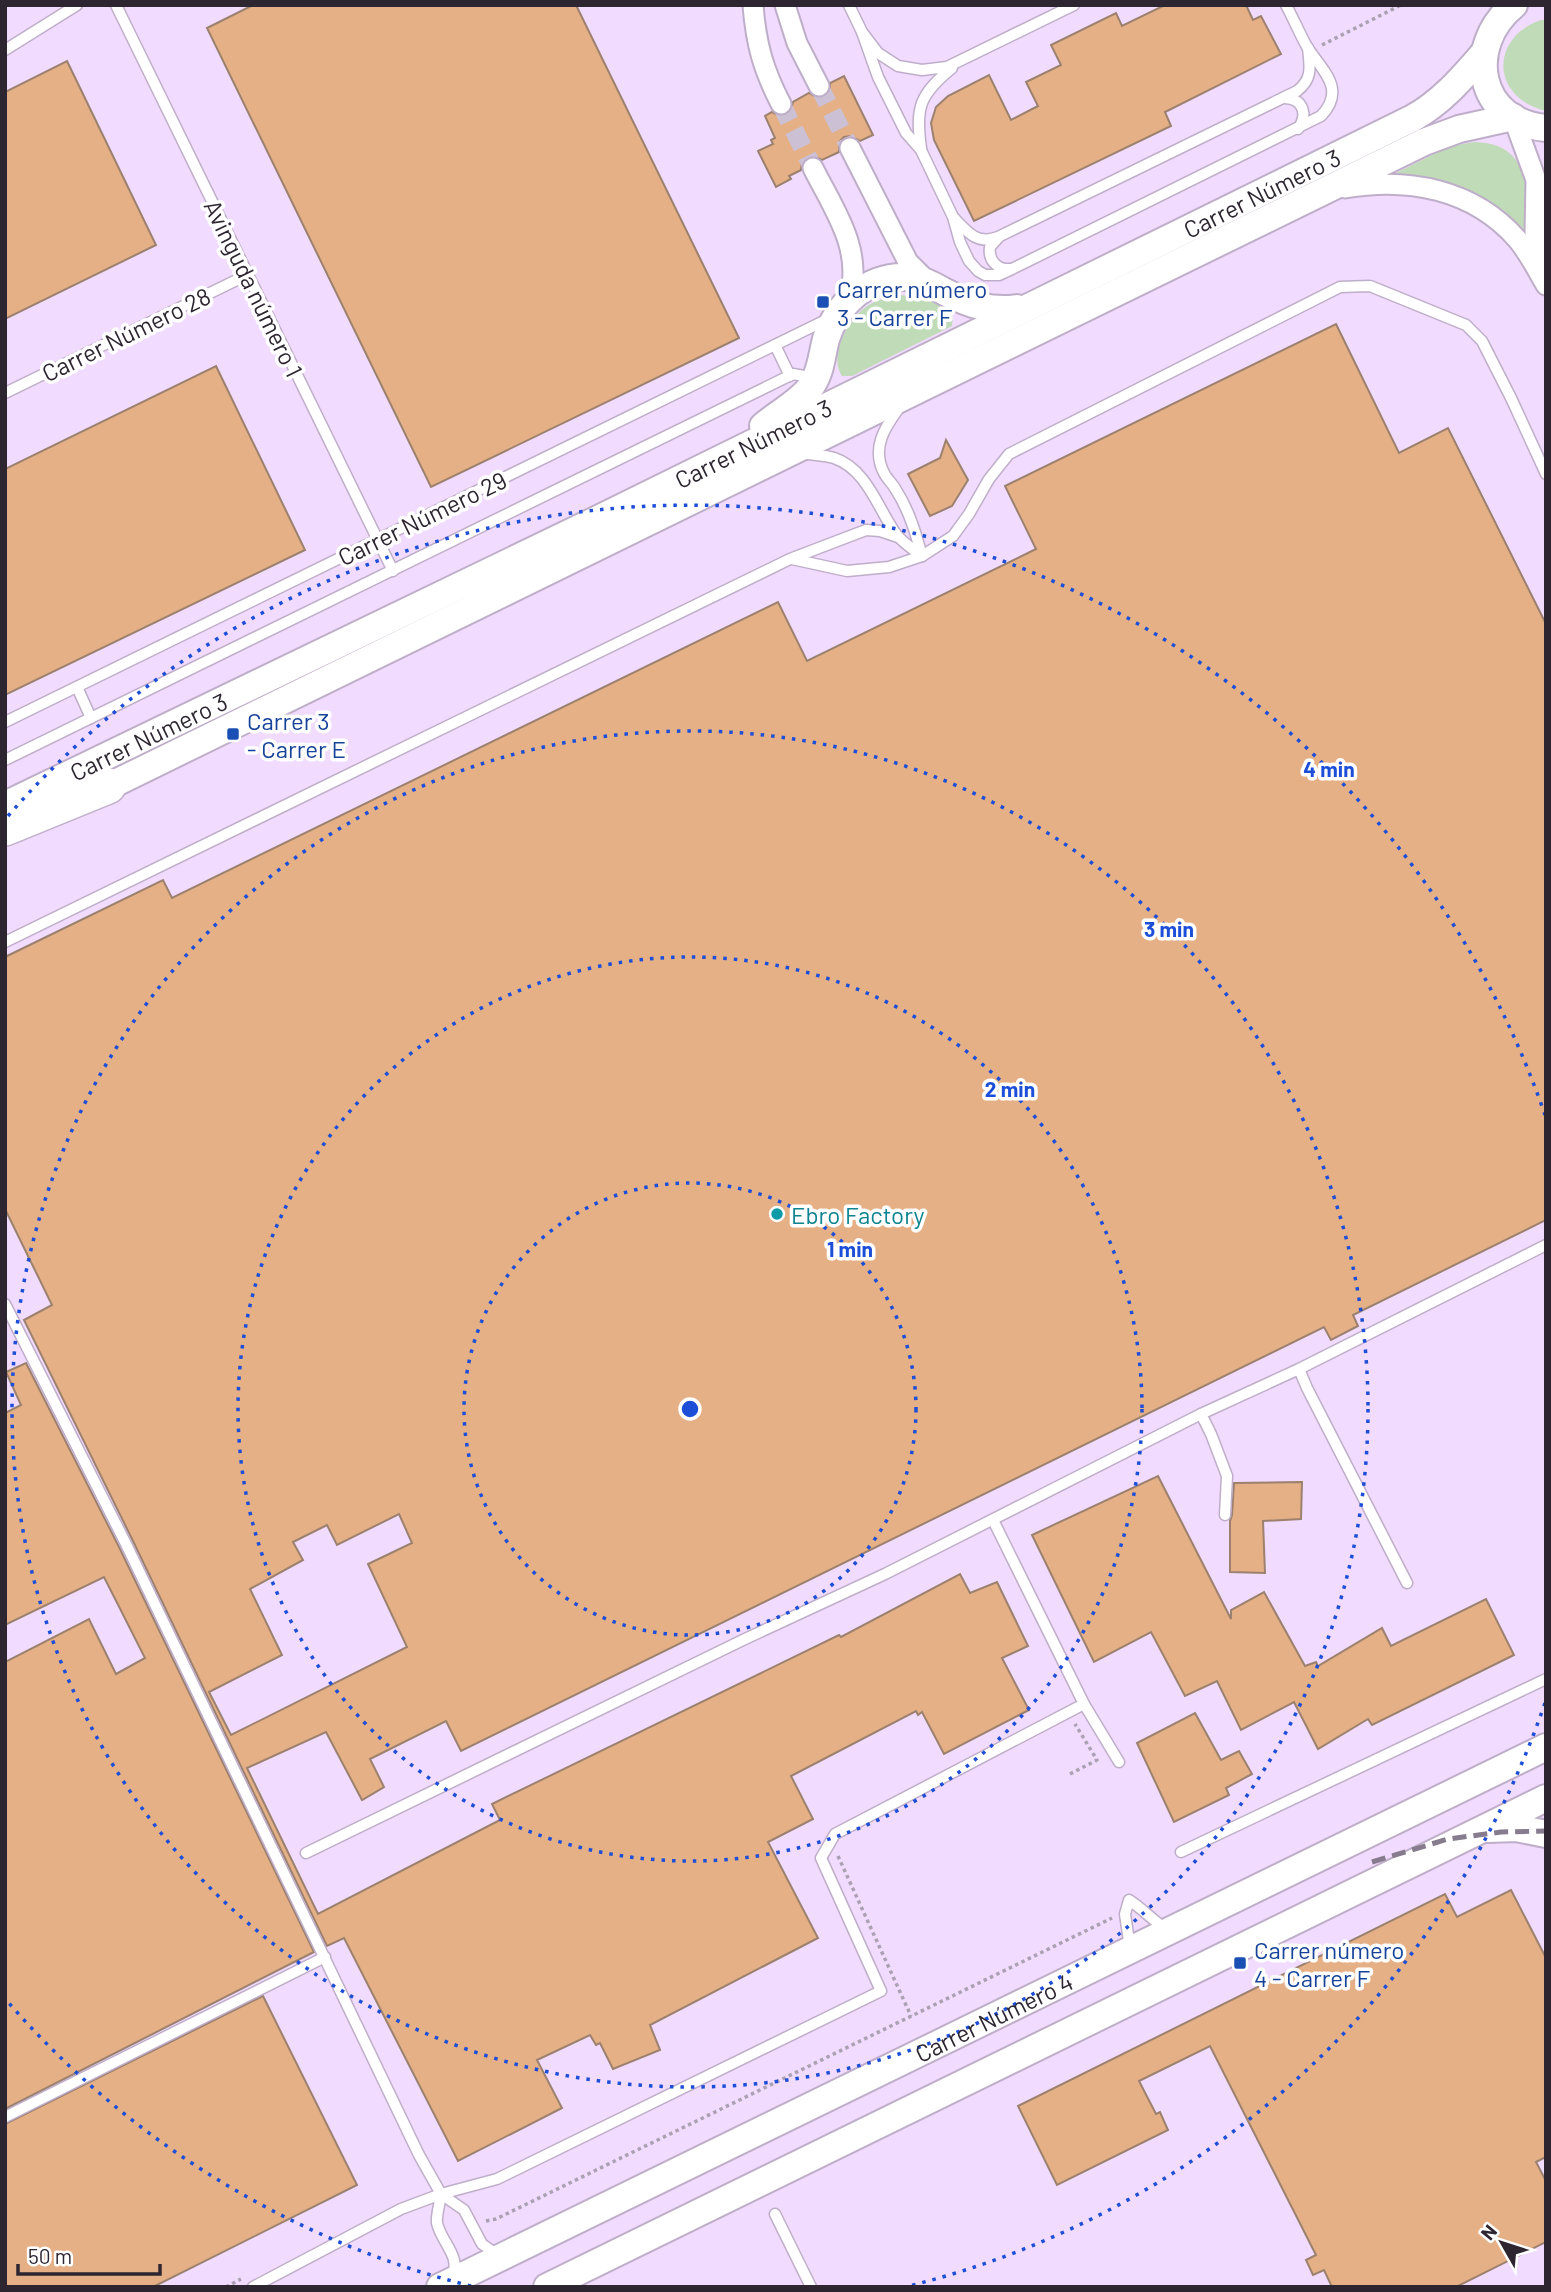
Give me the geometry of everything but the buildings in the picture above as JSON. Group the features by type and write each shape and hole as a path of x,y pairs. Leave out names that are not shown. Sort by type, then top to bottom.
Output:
{"highway":[{"path":"5,828 108,786"}],"main road":[{"name":"Carrer Número 3","path":"5,805 730,454 1430,108 1459,82 1483,54 1489,33 1514,5"},
{"path":"1483,54 1484,75 1497,104 1522,122 1546,128"},
{"name":"Carrer Número 3","path":"5,841 108,786 1424,142 1460,129 1513,117"},
{"path":"730,454 799,384 817,374 831,326 843,306 864,287 906,277 927,282 988,309 1004,310 1029,306"},
{"name":"Carrer Número 4","path":"443,2285 1546,1746"},
{"path":"1509,1764 1546,1759"},
{"name":"Carrer Número 4","path":"547,2287 1546,1798"},
{"path":"1479,1830 1516,1828 1546,1834"}],"street":[{"path":"753,5 763,67 781,104"},
{"path":"785,5 797,43 819,86"},
{"path":"1513,117 1536,180 1535,233 1538,261 1546,284"},
{"path":"850,148 908,262 927,282"},
{"path":"813,168 851,248 855,277 843,306"},
{"path":"1323,191 1373,183 1399,183 1421,185 1465,199 1501,224 1518,240 1546,284"}],"lane":[{"path":"5,50 77,5"},
{"name":"Avinguda número 1","path":"116,5 393,570"},
{"path":"849,5 878,77 906,133 921,150 953,217 969,261 978,271 993,276 1321,116 1328,108 1333,95 1323,68 1307,47 1286,5"},
{"path":"862,32 887,60 909,69 935,70 961,61 1074,5"},
{"path":"953,217 972,236 990,241 1303,87 1311,71 1307,47"},
{"path":"921,150 917,120 924,98 936,83 961,61"},
{"path":"1283,99 1295,100 1303,108 1304,118 1297,129"},
{"path":"998,237 990,247 990,258 999,268 1012,269"},
{"name":"Carrer Número 28","path":"5,393 247,275"},
{"path":"790,559 847,571 889,567 922,556 953,536 989,479 1009,454 1340,287 1370,286 1466,325 1482,341 1546,474"},
{"name":"Carrer Número 29","path":"5,722 775,345 843,306"},
{"path":"775,345 799,384"},
{"name":"Carrer Número 29","path":"5,760 393,570 799,384"},
{"path":"910,394 883,429 878,446 882,470 906,510 922,556"},
{"path":"792,452 835,458 848,466 870,488 875,501 898,537 922,556"},
{"path":"5,942 790,559 866,530 898,537"},
{"path":"77,687 91,718"},
{"path":"306,1853 993,1520 1201,1414 1546,1245"},
{"path":"5,1304 132,1556 419,2155 441,2194 464,2210 482,2245 492,2253 503,2256"},
{"path":"1298,1368 1407,1584"},
{"path":"1201,1414 1227,1476 1225,1515"},
{"path":"993,1520 1084,1704 1119,1762"},
{"path":"1181,1852 1546,1679"},
{"path":"254,2287 401,2209 441,2194 497,2179 881,1991 821,1858 835,1834 1084,1704"},
{"path":"1130,1949 1126,1911 1129,1900 1149,1919 1169,1930"},
{"path":"5,2117 325,1957"},
{"path":"441,2194 437,2222 454,2259 454,2273 443,2285"},
{"path":"775,2214 811,2287"}],"path":[{"path":"1322,44 1401,5"},
{"path":"1064,1729 1076,1723 1097,1760 1070,1774"},
{"path":"834,1846 911,2016"},
{"path":"484,2222 496,2219 1126,1911"}],"shaded area":[{"path":"5,5 1546,5 1546,2287 5,2287"}],"green space":[{"path":"1546,20 1546,111 1528,104 1515,94 1503,67 1505,53 1512,40 1524,29"},
{"path":"1475,142 1494,145 1507,151 1517,161 1526,187 1527,235 1451,185 1423,177 1394,174 1450,146"},
{"path":"898,295 921,298 941,307 953,316 952,326 852,376 842,376 838,368 838,350 850,323 870,304"}],"tunnel":[{"path":"819,86 850,148"},
{"path":"781,104 813,168"}],"railway":[{"path":"1372,1862 1448,1839 1501,1832 1546,1831"}],"place":[{"name":"Carrer número 3 - Carrer F","path":"823,302"},
{"name":"Carrer 3 - Carrer E","path":"233,734"},
{"name":"Ebro Factory","path":"777,1214"},
{"name":"Carrer número 4 - Carrer F","path":"1240,1963"}]}
